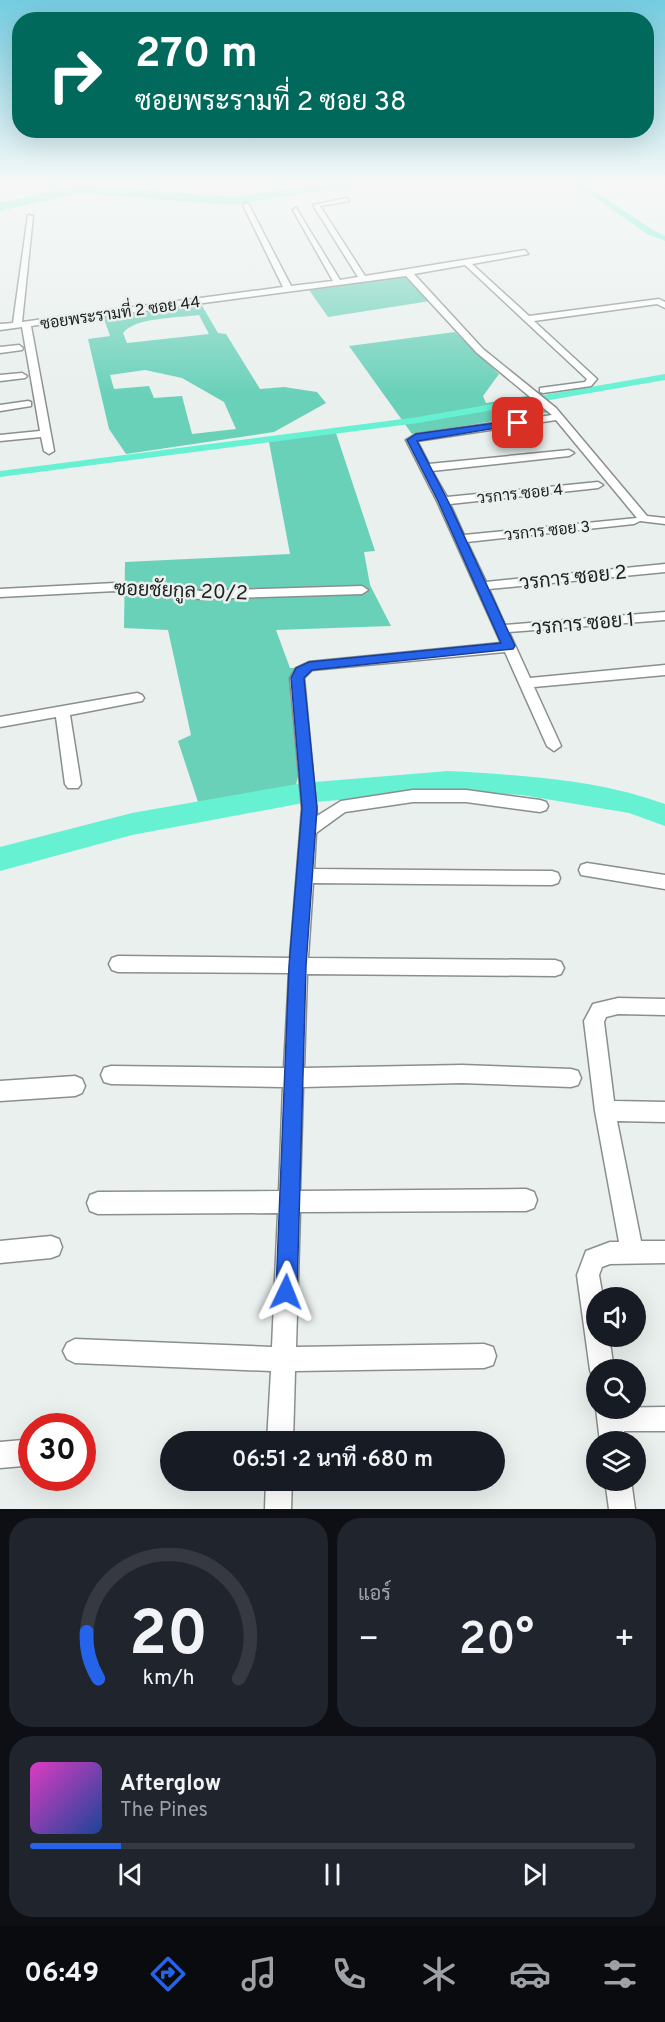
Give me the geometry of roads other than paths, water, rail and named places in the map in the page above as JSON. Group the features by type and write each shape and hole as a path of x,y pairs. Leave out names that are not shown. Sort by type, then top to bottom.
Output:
{"street":[{"path":"27,253 22,324 49,451"},
{"path":"270,253 288,289"},
{"path":"321,253 338,283"},
{"path":"347,253 363,279"},
{"name":"ซอยพระรามที่ 2 ซอย 44","path":"0,327 338,283 468,264 475,260 516,253"},
{"path":"468,264 592,379 588,384 541,395"},
{"path":"408,273 480,351 541,395 639,520"},
{"path":"527,319 659,301 665,306"},
{"path":"0,350 19,348"},
{"path":"0,378 22,375"},
{"path":"0,408 28,405"},
{"path":"554,746 443,501 411,440 416,437 559,417"},
{"path":"0,438 44,434"},
{"path":"426,468 569,453"},
{"name":"วรการ ซอย 4","path":"443,501 598,485"},
{"name":"วรการ ซอย 3","path":"460,539 639,520 665,521"},
{"name":"วรการ ซอย 2","path":"482,586 665,568"},
{"name":"ซอยชัยกูล 20/2","path":"0,593 115,587 201,595 362,590"},
{"name":"วรการ ซอย 1","path":"501,629 665,616"},
{"path":"281,1431 298,966 303,876 310,808 297,678 301,671 309,666 509,646"},
{"path":"526,683 665,670"},
{"path":"0,722 137,698"},
{"path":"62,711 73,784"},
{"path":"309,830 341,807 413,796 466,796 540,806"},
{"path":"587,870 665,882"},
{"path":"303,876 552,878"},
{"path":"118,964 555,968"},
{"path":"632,1251 605,1111 594,1021 600,1010 618,1006 665,1007"},
{"path":"111,1075 293,1078 462,1074 571,1078"},
{"path":"0,1090 75,1086"},
{"path":"605,1111 665,1112"},
{"path":"98,1203 525,1200"},
{"path":"0,1251 51,1247"},
{"path":"600,1359 588,1275 594,1259 610,1253 665,1252"},
{"path":"75,1351 284,1359 484,1356"},
{"path":"610,1423 665,1419"},
{"path":"278,1509 279,1491"},
{"path":"620,1491 622,1509"}],"waterway":[{"path":"0,474 418,420 665,377"},
{"path":"0,859 132,824 303,793 448,781 522,785 632,803 665,815"}]}
